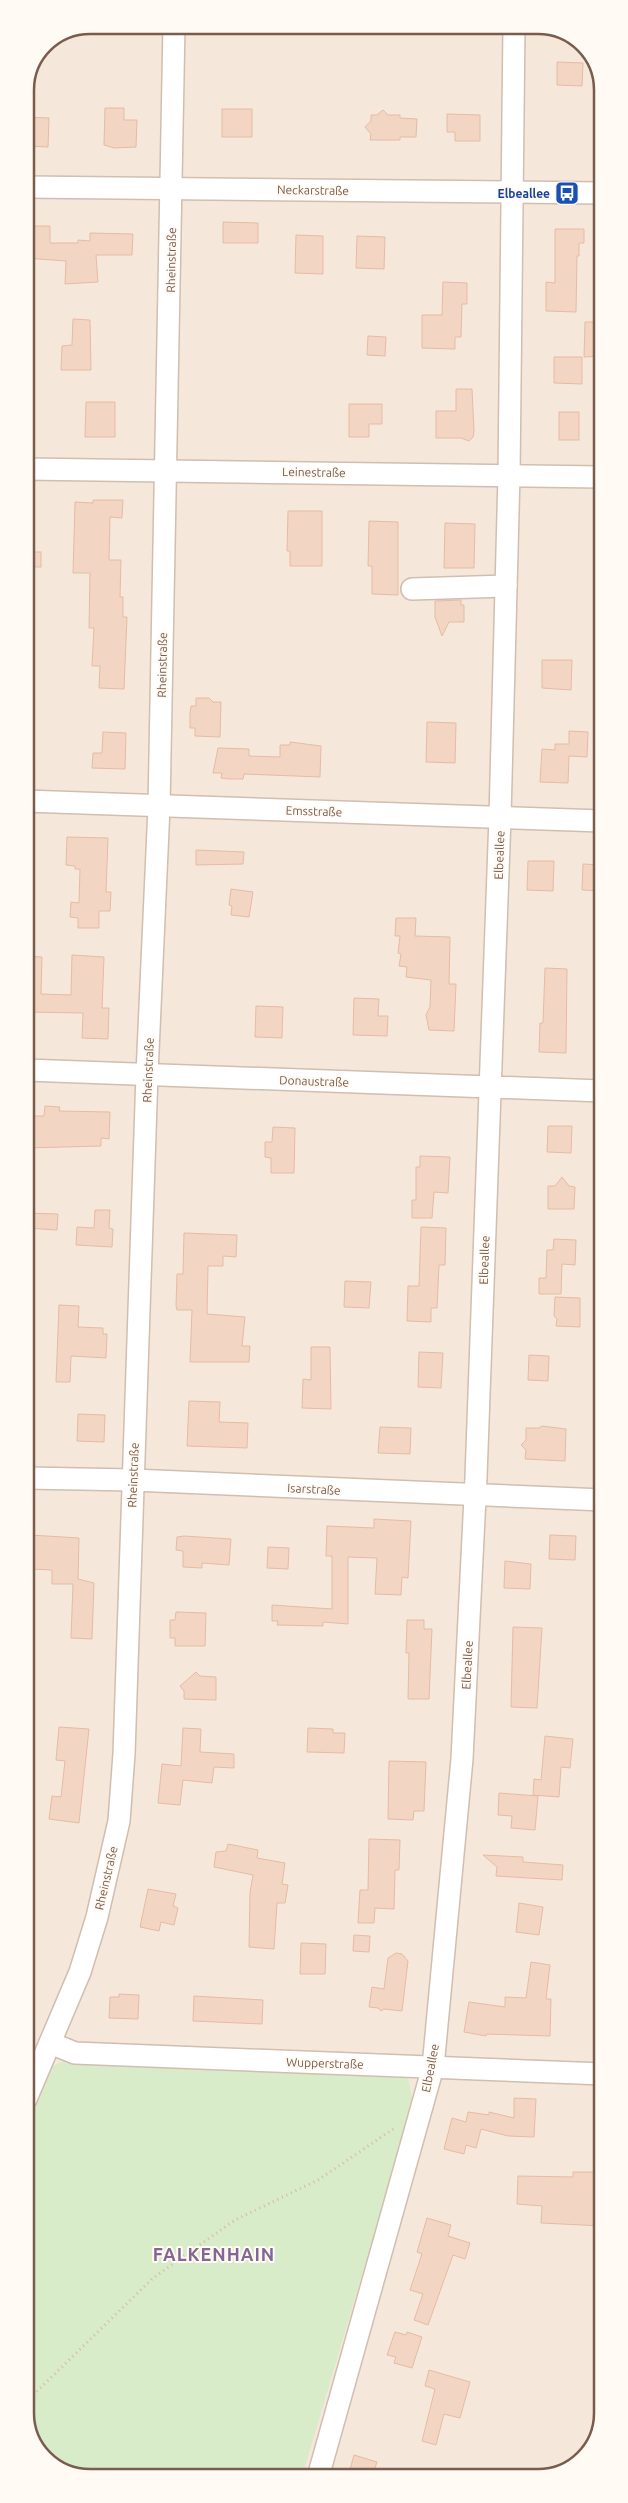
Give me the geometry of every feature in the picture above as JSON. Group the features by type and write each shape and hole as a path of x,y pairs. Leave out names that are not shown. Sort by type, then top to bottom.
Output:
{"street":[{"name":"Rheinstraße","path":"34,2080 80,1972 97,1917 119,1821 124,1754 147,1074 159,807 167,470 174,34"},
{"name":"Elbeallee","path":"320,2469 433,2067 462,1759 475,1496 500,817 509,474 514,34"},
{"name":"Neckarstraße","path":"34,187 594,193"},
{"name":"Leinestraße","path":"34,469 594,476"},
{"path":"412,589 506,586"},
{"name":"Emsstraße","path":"34,802 594,821"},
{"name":"Donaustraße","path":"34,1070 594,1091"},
{"name":"Isarstraße","path":"34,1478 133,1480 594,1500"},
{"name":"Wupperstraße","path":"50,2043 76,2053 594,2074"}],"path":[{"path":"34,2394 153,2278 235,2220 318,2180 421,2110"}],"shaded area":[{"path":"542,34 560,38 575,48 587,62 593,79 594,2421 583,2447 566,2462 549,2468 86,2469 68,2465 53,2455 41,2441 35,2424 34,90 38,68 50,50 68,38 79,35"}],"green space":[{"path":"63,2061 408,2078 413,2103 304,2469 86,2469 62,2462 41,2441 35,2424 34,2413 34,2101 47,2069"}],"building":[{"path":"557,62 583,63 582,86 557,85"},
{"path":"105,108 124,108 124,120 137,120 136,147 114,148 104,145"},
{"path":"222,109 252,109 252,137 222,137"},
{"path":"383,110 388,115 400,115 400,118 417,119 416,137 400,137 400,140 370,140 371,134 365,127 371,121 371,115 377,115"},
{"path":"447,114 480,115 480,141 455,141 455,132 447,132"},
{"path":"34,117 49,118 48,147 34,146"},
{"path":"223,222 258,223 258,243 223,243"},
{"path":"34,226 50,226 50,243 78,243 78,240 90,241 90,233 133,234 132,255 96,255 98,282 65,284 66,261 34,259"},
{"path":"555,229 584,229 584,243 579,243 579,256 577,256 576,312 546,311 546,282 555,283"},
{"path":"296,235 323,236 323,274 295,273"},
{"path":"357,236 385,237 384,269 356,268"},
{"path":"443,282 467,283 467,304 462,304 461,337 455,337 455,349 422,348 422,315 442,315"},
{"path":"73,319 90,320 91,370 61,370 62,346 72,345"},
{"path":"585,322 594,322 594,356 584,357"},
{"path":"368,336 386,337 385,356 367,355"},
{"path":"554,357 582,357 582,384 554,383"},
{"path":"456,389 472,389 474,431 473,437 469,441 461,438 436,438 436,411 456,411"},
{"path":"86,402 115,402 115,437 85,437"},
{"path":"349,404 382,404 382,424 369,424 369,437 349,437"},
{"path":"559,412 579,412 579,440 559,440"},
{"path":"93,500 123,500 122,518 110,517 109,560 121,560 120,597 123,597 123,617 127,617 124,689 99,688 100,666 92,666 94,628 89,628 90,573 73,573 75,502 93,503"},
{"path":"288,511 322,511 322,566 290,566 290,551 287,551"},
{"path":"369,521 398,522 398,595 372,594 372,566 368,566"},
{"path":"445,523 475,524 474,568 444,568"},
{"path":"34,552 41,552 41,567 34,567"},
{"path":"461,600 461,605 464,605 464,622 449,622 442,636 435,617 435,601"},
{"path":"542,660 572,660 571,690 542,688"},
{"path":"196,698 209,698 213,702 221,702 220,737 195,736 195,728 190,728 191,706 196,706"},
{"path":"427,722 456,723 455,763 426,762"},
{"path":"569,731 588,732 587,757 569,756 568,783 540,782 542,749 555,750 555,744 569,744"},
{"path":"103,732 126,733 125,769 92,768 93,753 102,753"},
{"path":"290,742 321,746 320,777 244,774 243,779 229,779 221,778 222,773 213,773 218,748 249,749 249,756 280,757 280,745 290,745"},
{"path":"67,837 108,838 106,892 111,892 110,911 99,911 99,928 78,928 78,918 70,917 71,902 79,903 80,869 75,869 75,866 66,865"},
{"path":"196,850 244,852 243,864 196,865"},
{"path":"528,861 554,861 553,891 527,890"},
{"path":"583,864 594,865 594,891 582,890"},
{"path":"231,889 253,892 249,917 231,915 232,906 229,905"},
{"path":"396,918 416,918 415,936 450,937 449,984 456,984 454,1031 429,1030 426,1015 430,1007 431,980 406,977 407,967 399,966 401,954 398,953 400,936 395,936"},
{"path":"72,955 104,957 102,1008 109,1008 108,1039 82,1038 83,1013 34,1012 34,957 42,957 41,994 71,995"},
{"path":"545,968 567,969 566,1053 539,1052 540,1023 543,1023"},
{"path":"354,998 379,999 378,1016 388,1016 387,1036 353,1035"},
{"path":"256,1006 283,1007 282,1038 255,1037"},
{"path":"45,1106 60,1107 59,1111 110,1112 109,1139 101,1138 101,1146 34,1148 34,1116 44,1116"},
{"path":"548,1126 572,1126 571,1153 547,1152"},
{"path":"273,1127 295,1128 294,1173 271,1173 271,1158 265,1157 265,1142 272,1142"},
{"path":"420,1156 450,1157 448,1193 434,1192 432,1218 412,1218 412,1200 416,1200 416,1167 420,1167"},
{"path":"562,1177 569,1186 575,1187 574,1209 548,1209 548,1186 555,1186"},
{"path":"95,1210 110,1210 109,1228 113,1229 112,1247 76,1245 77,1227 94,1228"},
{"path":"34,1213 58,1214 57,1230 34,1229"},
{"path":"421,1227 446,1228 445,1265 439,1265 437,1308 431,1308 431,1322 407,1321 408,1286 419,1286"},
{"path":"184,1233 237,1235 236,1257 223,1256 223,1266 208,1266 207,1314 245,1317 242,1346 250,1346 249,1362 190,1362 192,1310 177,1310 176,1306 177,1274 183,1274"},
{"path":"554,1239 576,1240 575,1265 562,1264 561,1294 539,1294 539,1278 546,1278 547,1250 553,1250"},
{"path":"345,1281 371,1282 369,1308 344,1307"},
{"path":"555,1297 580,1298 580,1327 556,1326 557,1319 554,1316"},
{"path":"59,1305 79,1306 78,1327 103,1328 103,1334 107,1334 106,1358 71,1356 70,1382 56,1382"},
{"path":"311,1347 330,1347 331,1409 302,1408 303,1379 311,1380"},
{"path":"419,1352 443,1353 441,1388 418,1387"},
{"path":"529,1355 549,1356 548,1381 528,1380"},
{"path":"189,1401 220,1402 219,1422 248,1423 247,1448 187,1446"},
{"path":"78,1414 105,1415 104,1442 77,1441"},
{"path":"542,1426 566,1429 565,1461 525,1459 526,1450 521,1445 526,1440 526,1428 539,1428"},
{"path":"380,1427 411,1428 410,1454 378,1453"},
{"path":"374,1519 411,1521 408,1578 402,1577 401,1595 375,1594 377,1558 348,1557 348,1624 323,1622 323,1626 277,1625 278,1621 272,1621 272,1605 332,1609 332,1556 326,1556 327,1526 374,1528"},
{"path":"34,1535 79,1538 78,1579 94,1583 92,1639 71,1638 73,1584 52,1584 52,1570 34,1569"},
{"path":"550,1535 576,1536 575,1560 549,1559"},
{"path":"177,1537 231,1539 229,1565 202,1563 202,1568 183,1567 183,1551 176,1550"},
{"path":"268,1547 289,1548 288,1569 267,1568"},
{"path":"505,1561 531,1564 530,1589 504,1588"},
{"path":"176,1612 206,1613 205,1646 175,1646 175,1638 170,1638 170,1620 175,1620"},
{"path":"407,1620 424,1620 424,1629 432,1629 429,1699 408,1699 409,1653 406,1653"},
{"path":"513,1627 542,1628 537,1708 511,1707"},
{"path":"196,1672 200,1676 216,1677 216,1700 184,1699 184,1691 180,1686"},
{"path":"59,1727 89,1729 79,1823 49,1819 52,1796 61,1797 65,1761 56,1760"},
{"path":"183,1728 201,1729 200,1752 234,1754 234,1768 214,1767 212,1783 183,1780 180,1805 158,1803 162,1764 181,1766"},
{"path":"308,1728 333,1729 333,1733 345,1733 344,1753 307,1752"},
{"path":"545,1736 573,1739 570,1768 561,1767 559,1797 533,1795 534,1779 541,1780"},
{"path":"389,1761 426,1762 424,1811 414,1811 413,1820 388,1819"},
{"path":"499,1793 538,1796 535,1830 511,1828 512,1816 498,1815"},
{"path":"369,1839 400,1840 399,1870 395,1870 394,1909 375,1908 374,1923 358,1923 360,1890 368,1890"},
{"path":"228,1844 258,1850 257,1858 285,1863 282,1884 288,1885 285,1903 277,1903 274,1949 249,1947 250,1892 253,1875 214,1867 216,1852 226,1851"},
{"path":"483,1855 523,1857 523,1862 563,1865 562,1880 496,1876 497,1867"},
{"path":"148,1889 176,1894 173,1906 178,1908 174,1925 161,1922 159,1931 140,1927"},
{"path":"519,1903 543,1907 539,1935 516,1932"},
{"path":"354,1935 370,1936 369,1952 353,1951"},
{"path":"301,1943 326,1944 325,1974 300,1974"},
{"path":"396,1953 402,1954 408,1961 402,2011 384,2009 381,2011 378,2008 369,2007 372,1987 384,1989 388,1958"},
{"path":"531,1962 550,1965 546,1999 551,1999 550,2036 487,2034 486,2036 464,2032 469,2002 505,2007 505,1997 526,1998"},
{"path":"119,1994 139,1995 138,2019 109,2018 110,1997 119,1997"},
{"path":"194,1996 263,2000 262,2024 193,2021"},
{"path":"514,2098 536,2099 534,2137 508,2136 481,2129 476,2148 466,2145 464,2154 444,2149 452,2118 466,2122 468,2112 489,2115 489,2112 514,2118"},
{"path":"573,2172 594,2172 594,2226 541,2223 542,2206 517,2204 518,2176 573,2177"},
{"path":"427,2218 451,2225 448,2236 470,2243 465,2259 453,2255 428,2325 414,2320 423,2294 410,2290 422,2254 417,2252"},
{"path":"395,2332 406,2335 407,2332 422,2337 412,2368 394,2363 396,2357 387,2355"},
{"path":"429,2370 470,2382 460,2418 444,2414 436,2445 422,2441 435,2389 425,2386"},
{"path":"354,2455 377,2462 375,2469 350,2469"}],"place":[{"name":"Elbeallee","path":"567,193"}],"district":[{"name":"FALKENHAIN","path":"214,2254"}]}
